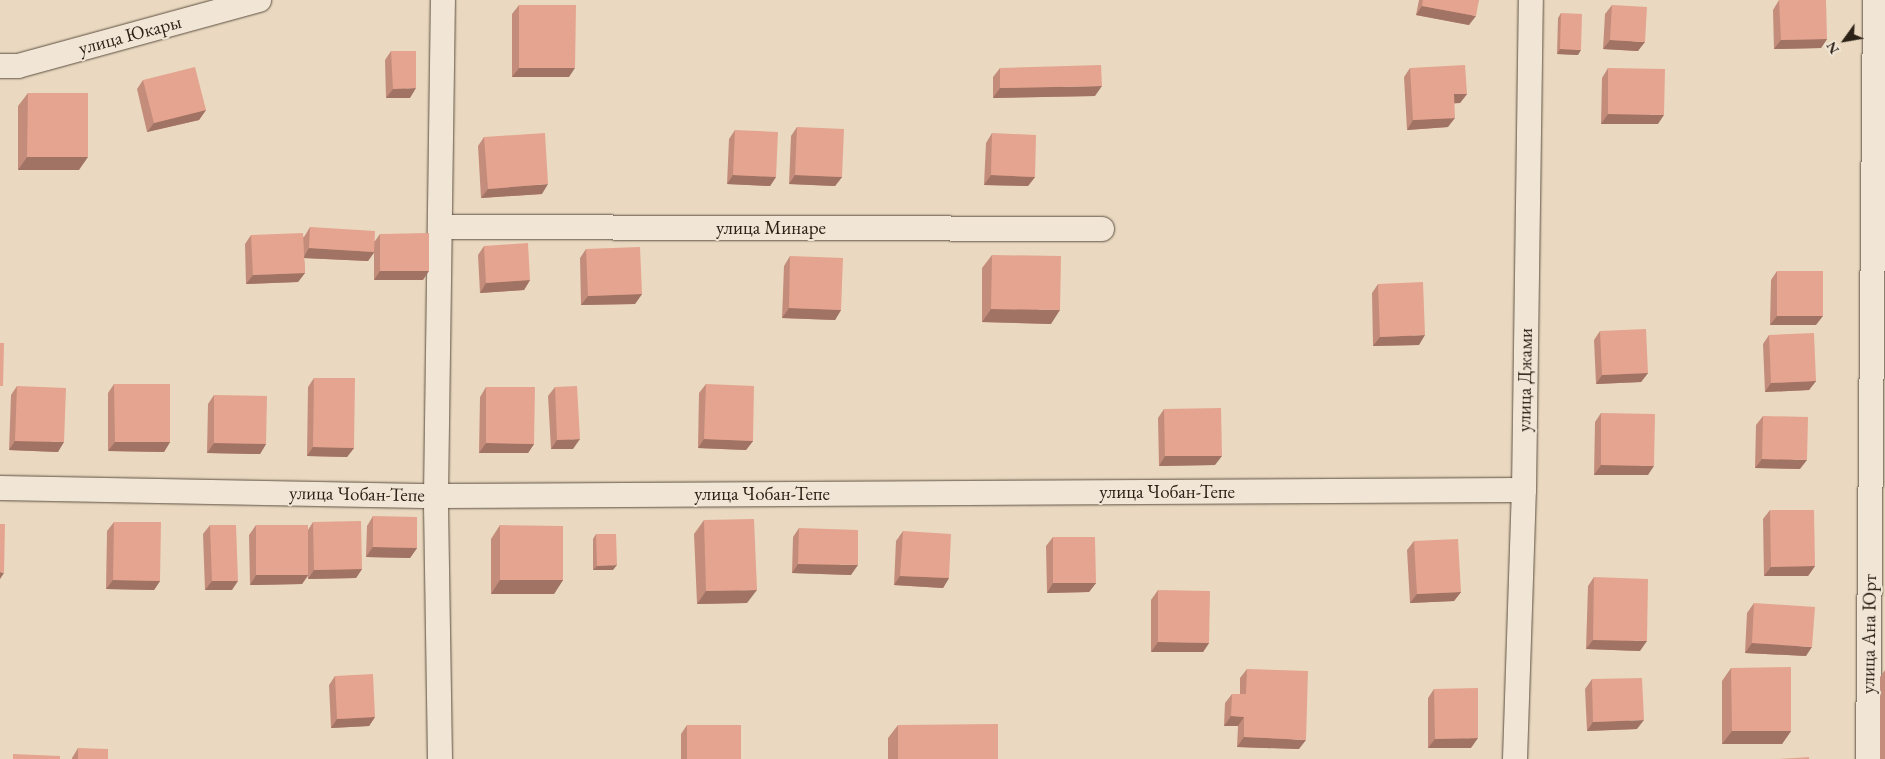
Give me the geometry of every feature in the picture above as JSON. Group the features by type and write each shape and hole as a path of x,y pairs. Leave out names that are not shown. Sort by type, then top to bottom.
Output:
{"street":[{"name":"улица Юкары","path":"6,63 259,0"},
{"path":"440,759 436,496 443,0"},
{"name":"улица Джами","path":"1515,759 1524,490 1531,0"},
{"name":"улица Ана Юрт","path":"1868,759 1875,0"},
{"name":"улица Минаре","path":"441,226 1102,229"},
{"name":"улица Чобан-Тепе","path":"0,488 436,496 1524,490"}],"building":[{"path":"1423,0 1479,0 1476,16 1422,6"},
{"path":"1779,0 1826,0 1827,39 1781,40"},
{"path":"519,5 576,5 575,68 519,68"},
{"path":"1612,5 1647,7 1645,42 1610,40"},
{"path":"1561,13 1582,14 1581,50 1560,49"},
{"path":"391,51 416,51 416,88 393,89"},
{"path":"1101,65 1102,86 1000,88 1000,68"},
{"path":"1465,65 1467,94 1454,94 1455,118 1413,120 1410,68"},
{"path":"195,67 206,110 154,123 143,80"},
{"path":"1608,68 1665,69 1664,115 1608,114"},
{"path":"28,93 88,93 88,157 27,157"},
{"path":"797,127 844,129 842,177 795,175"},
{"path":"735,130 778,132 776,177 733,175"},
{"path":"545,133 548,184 488,189 484,137"},
{"path":"992,133 1036,135 1035,177 991,175"},
{"path":"310,227 375,231 374,252 309,248"},
{"path":"303,233 305,273 253,275 251,235"},
{"path":"429,233 429,271 380,271 380,234"},
{"path":"528,243 530,280 486,283 484,246"},
{"path":"640,247 642,294 588,296 586,249"},
{"path":"992,255 1061,256 1060,310 991,309"},
{"path":"790,256 843,258 841,310 789,308"},
{"path":"1777,271 1823,271 1823,316 1777,316"},
{"path":"1423,282 1425,335 1380,337 1378,284"},
{"path":"1646,329 1648,373 1602,375 1600,331"},
{"path":"1814,333 1816,381 1771,383 1769,335"},
{"path":"0,343 4,343 3,386 0,386"},
{"path":"314,378 355,378 354,448 313,447"},
{"path":"114,384 170,384 170,442 115,442"},
{"path":"706,384 754,386 753,441 704,439"},
{"path":"17,386 66,388 64,442 15,441"},
{"path":"577,386 580,439 557,440 555,387"},
{"path":"486,387 535,387 534,444 486,443"},
{"path":"214,395 267,396 266,444 214,443"},
{"path":"1221,408 1222,456 1165,456 1164,409"},
{"path":"1601,413 1655,414 1654,466 1601,465"},
{"path":"1763,416 1808,417 1807,460 1762,459"},
{"path":"1770,510 1814,510 1815,566 1771,567"},
{"path":"373,516 417,517 417,548 373,547"},
{"path":"754,519 757,590 706,591 704,520"},
{"path":"361,521 362,569 314,570 313,522"},
{"path":"114,522 161,522 160,581 113,580"},
{"path":"0,524 5,524 4,573 0,572"},
{"path":"210,525 236,525 238,581 212,581"},
{"path":"256,525 308,525 308,575 256,575"},
{"path":"500,525 563,526 563,580 500,580"},
{"path":"799,528 858,530 858,565 798,564"},
{"path":"903,531 951,534 949,578 900,576"},
{"path":"596,534 616,534 617,565 597,566"},
{"path":"1053,537 1095,537 1096,583 1053,583"},
{"path":"1458,539 1461,592 1417,594 1414,541"},
{"path":"1594,577 1648,579 1647,641 1593,640"},
{"path":"1158,590 1210,591 1209,643 1158,642"},
{"path":"1754,603 1815,607 1812,647 1752,643"},
{"path":"1791,667 1791,731 1732,731 1731,668"},
{"path":"1247,669 1308,671 1306,740 1244,737 1244,717 1231,716 1232,694 1246,694"},
{"path":"373,674 375,717 337,719 335,676"},
{"path":"1642,678 1644,720 1593,722 1592,679"},
{"path":"1478,688 1478,738 1435,739 1434,689"},
{"path":"998,724 998,759 898,759 898,725"},
{"path":"687,725 741,725 741,759 687,759"},
{"path":"78,748 108,749 108,759 78,759"},
{"path":"13,754 60,756 60,759 13,759"},
{"path":"1809,757 1809,759 1778,759"}]}
